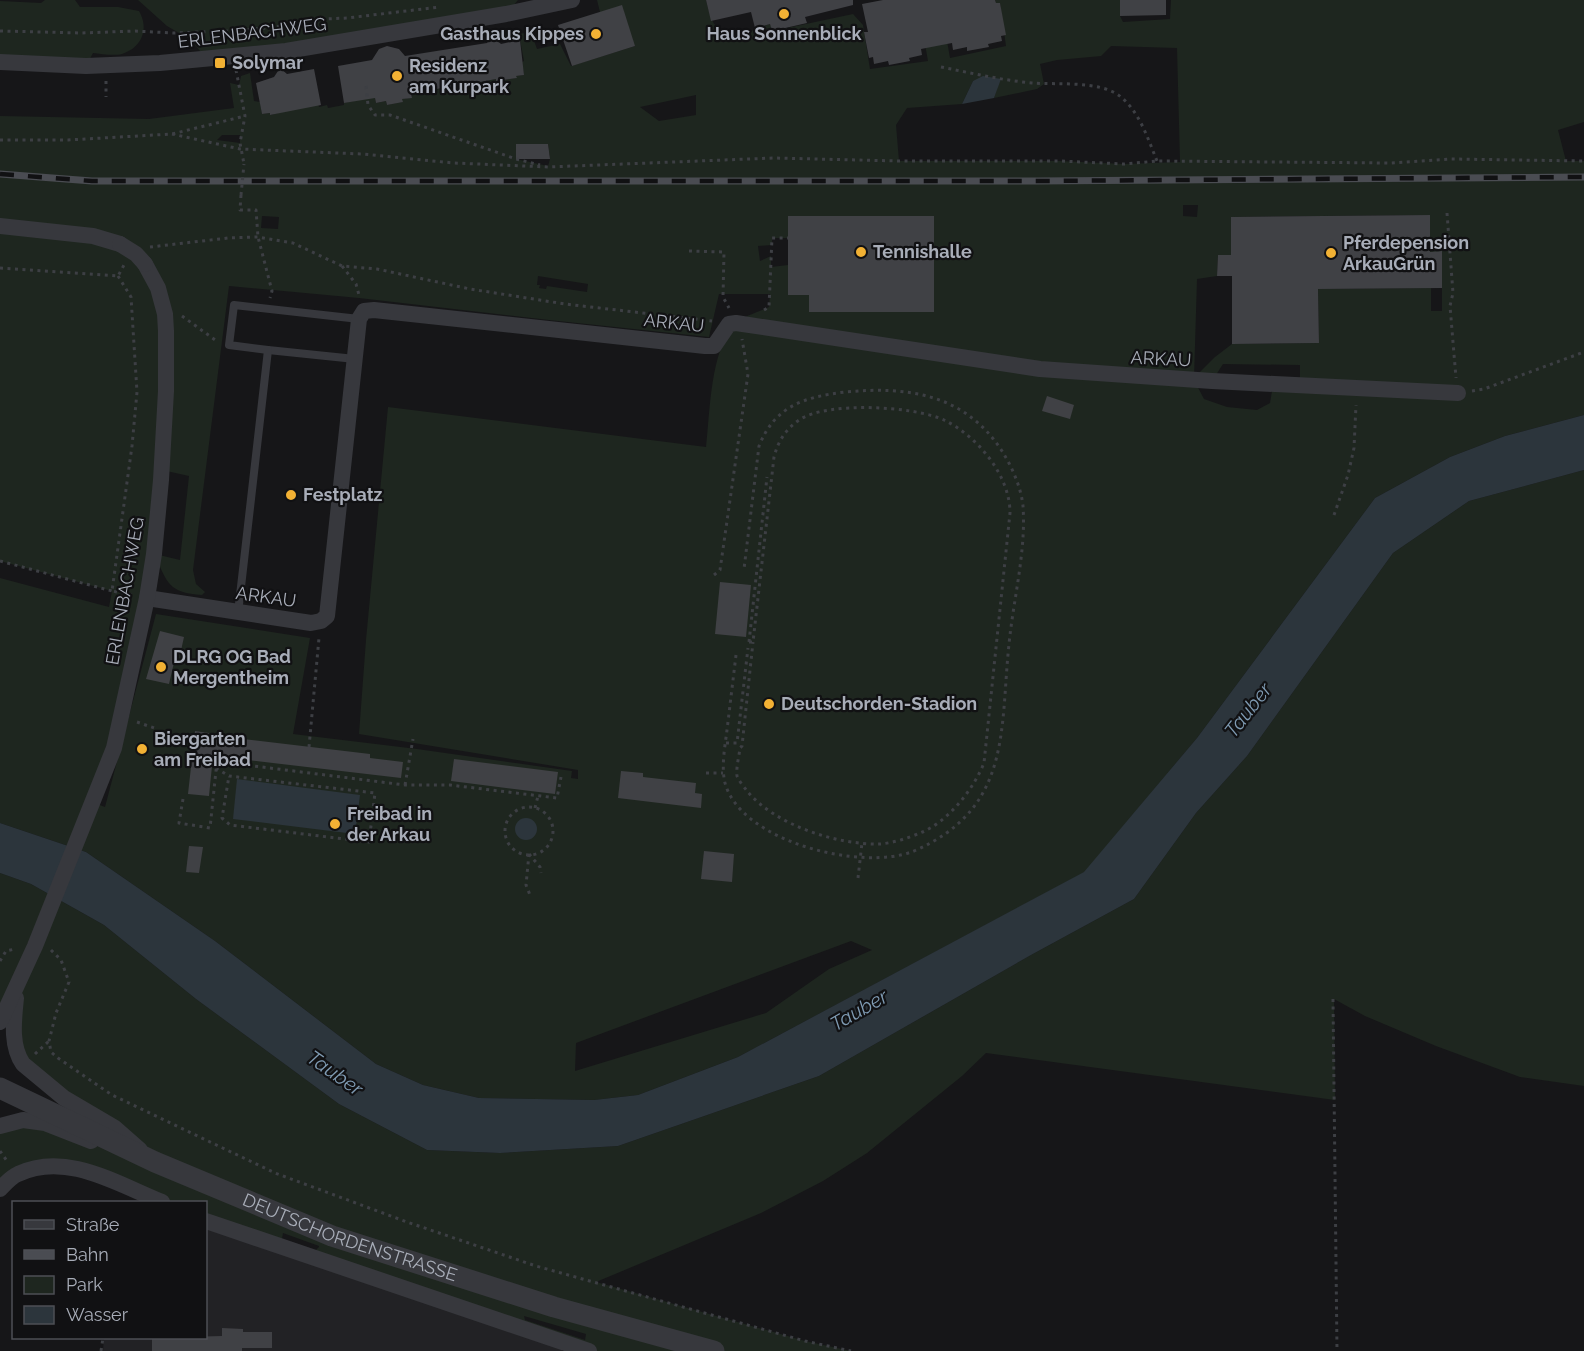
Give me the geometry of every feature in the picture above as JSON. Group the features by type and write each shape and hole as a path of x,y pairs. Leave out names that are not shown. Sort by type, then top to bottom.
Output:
{"street":[{"path":"506,14 518,0"},
{"name":"ERLENBACHWEG","path":"0,62 86,66 232,57 286,51 506,14 572,0"},
{"name":"ERLENBACHWEG","path":"0,226 93,236 120,244 136,254 145,256 158,288 165,314 166,391 154,554 147,598 114,748 40,933 0,1022"},
{"name":"ARKAU","path":"359,319 364,311 374,310 705,346 714,346 729,324 736,323 1040,369 1110,375 1458,393"},
{"path":"321,621 327,616 329,605 359,319"},
{"name":"ARKAU","path":"147,598 311,623 321,621"},
{"path":"18,982 13,1027 18,1057 23,1064 64,1098 115,1128 155,1162"},
{"name":"DEUTSCHORDENSTRASSE","path":"0,1088 155,1162 332,1236 554,1307 714,1351"},
{"path":"0,1126 23,1120 45,1123 111,1150 155,1162"},
{"path":"0,1189 16,1175 39,1167 60,1165 87,1171 157,1201"},
{"path":"207,1221 589,1351"}],"lane":[{"path":"355,359 229,345 234,305 359,319"},
{"path":"238,613 268,350"}],"path":[{"path":"0,31 82,33 229,31 276,27 303,20 347,18 444,6"},
{"path":"232,57 245,116 240,149 244,164 240,210 256,210 258,237 272,291 269,309"},
{"path":"941,67 1031,83 1084,85 1113,92 1121,97 1134,112 1157,161"},
{"path":"106,75 106,98"},
{"path":"366,86 368,105 375,115 390,115 516,159 548,167"},
{"path":"0,140 68,140 171,134 245,116"},
{"path":"171,134 240,149 362,154 454,163 548,167 774,158 899,162 1060,161 1124,164 1157,161 1391,163 1450,159 1584,161"},
{"path":"1447,213 1453,293 1450,306 1458,393 1484,389 1584,352"},
{"path":"145,256 228,238 258,237 293,243 342,266 377,269 470,289 565,304 736,323 769,307 772,238 788,238"},
{"path":"689,251 724,252 723,297 745,348 748,374 720,570 714,575"},
{"path":"118,276 126,261"},
{"path":"342,266 356,284 359,319"},
{"path":"0,268 118,276"},
{"path":"112,591 132,446 136,392 130,297 118,276"},
{"path":"165,314 181,315 220,344 229,345"},
{"path":"1334,515 1348,475 1354,448 1357,388"},
{"path":"736,654 723,774 729,794 737,806 750,819 770,831 802,845 824,851 860,857 910,853 949,831 969,813 985,792 994,768 1001,732 1023,524 1023,504 1010,463 984,428 967,412 928,396 906,392 871,391 827,394 788,407 764,434 759,446 755,473 744,569"},
{"path":"858,408 912,410 930,414 957,428 985,453 1006,488 1010,500 1010,513 984,763 966,795 944,817 922,832 882,844 862,843 815,833 777,817 754,799 738,778 753,642 774,457 780,438 801,419 817,413 858,408"},
{"path":"753,642 749,642 767,477"},
{"path":"0,561 147,598"},
{"path":"309,747 321,621"},
{"path":"726,743 737,743 748,648"},
{"path":"129,720 157,729"},
{"path":"216,735 214,761 405,785 450,785 557,798 561,777"},
{"path":"405,785 413,739"},
{"path":"183,799 179,824 210,828 217,761"},
{"path":"216,768 229,776 375,793 369,842 230,825 222,818 229,776"},
{"path":"706,773 723,774"},
{"path":"536,808 538,796"},
{"path":"527,807 536,808 548,816 553,830 552,837 543,850 530,854 521,853 509,843 505,828 508,820 519,809 527,807"},
{"path":"858,878 862,843"},
{"path":"530,854 540,867 541,873"},
{"path":"530,854 526,885 530,895"},
{"path":"40,933 62,960 69,982 56,1013 49,1041 51,1052 112,1095 275,1173 407,1222 536,1266 805,1341 851,1351"},
{"path":"1333,999 1337,1351"}],"shaded area":[{"path":"207,1226 562,1348 562,1351 103,1351 104,1339 207,1339"}],"green space":[{"path":"45,0 75,0 80,7 118,7 139,11 144,24 142,36 135,47 122,54 93,53 86,66 0,62 0,1 41,3"},
{"path":"138,0 518,0 506,14 213,58 200,51 191,40 167,26"},
{"path":"597,0 706,0 711,18 717,28 746,37 755,28 770,24 773,31 853,14 863,25 870,69 928,61 920,16 942,12 950,58 1006,46 1000,3 996,3 995,0 1120,0 1120,16 1123,22 1170,19 1171,0 1584,0 1584,122 1558,130 1566,161 1584,161 1584,415 1505,436 1450,457 1375,498 1197,738 1085,872 738,1057 638,1095 594,1100 479,1098 423,1085 376,1064 215,941 86,852 0,823 0,578 109,607 112,591 0,561 0,116 149,119 234,108 230,83 239,85 241,76 250,73 254,101 260,102 262,114 270,113 271,115 289,110 316,93 319,107 344,105 344,103 354,101 351,88 373,84 376,103 386,101 387,105 412,97 409,79 433,90 443,88 444,91 459,89 459,86 524,75 519,34 531,32 537,49 560,44 571,66 635,46 600,12","holes":["1111,46 1177,48 1180,162 1124,164 1060,161 899,161 896,125 907,108 962,104 973,81 1000,79 994,98 1037,89 1044,84 1040,64 1101,56","696,95 696,115 659,121 640,107","222,135 240,135 240,143 217,140","516,144 548,144 550,159 548,166 516,159","1183,205 1198,205 1197,217 1183,216","1429,215 1430,252 1442,252 1442,311 1431,311 1431,288 1318,289 1319,343 1232,344 1194,378 1197,279 1217,276 1218,256 1231,255 1231,217","262,216 279,217 278,229 261,228","788,216 934,312 809,312 809,295 788,294 788,265 771,267 771,256 760,261 758,246 772,245 772,238 788,238","538,276 588,284 587,292 547,286 546,289 539,288","229,286 359,298 709,337 719,294 770,294 769,307 738,321 720,349 710,400 706,447 388,407 359,734 578,770 578,779 571,778 572,771 293,734 310,638 156,614 105,807 94,803 155,555 166,579 176,589 202,595 205,592 196,584 193,570","1223,364 1300,365 1300,385 1272,391 1270,403 1257,410 1227,407 1204,399 1194,380 1212,381","162,470 189,476 180,560 155,554","851,941 872,950 829,969 766,1013 575,1071 576,1043"]},
{"path":"1584,470 1584,1086 1520,1077 1436,1046 1365,1016 1334,999 1335,1100 986,1053 962,1076 867,1153 823,1181 761,1213 596,1282 805,1341 851,1351 589,1351 207,1221 207,1201 159,1201 60,1165 0,1189 0,1126 23,1120 111,1150 23,1064 13,1027 0,1022 0,873 31,884 104,925 196,999 339,1104 427,1150 500,1153 618,1146 819,1076 1134,899 1196,813 1247,756 1393,553 1469,501","holes":["283,1233 319,1246 315,1251 282,1239","524,1316 586,1334 585,1340 525,1320"]}],"water":[{"path":"983,76 1001,79 994,98 962,104 973,81"},
{"name":"Tauber","path":"1584,415 1584,470 1469,501 1393,553 1247,756 1196,813 1134,899 819,1076 618,1146 500,1153 427,1150 339,1104 196,999 104,925 31,884 0,873 0,823 86,852 215,941 376,1064 423,1085 479,1098 594,1100 638,1095 738,1057 1084,872 1197,738 1375,498 1450,457 1505,436"},
{"path":"237,779 360,795 355,834 233,819"},
{"path":"526,818 534,821 537,829 534,837 526,840 518,837 515,829 518,821"}],"building":[{"name":"Haus Sonnenblick","path":"706,0 853,0 853,5 805,17 807,23 772,31 770,24 755,28 751,12 711,21"},
{"path":"883,0 995,0 996,3 1000,3 1006,35 1001,36 1002,41 988,44 989,47 967,51 967,47 953,50 952,43 921,49 922,55 909,58 910,61 889,65 888,61 874,64 873,57 869,58 864,32 868,32 862,4"},
{"path":"1120,0 1166,0 1166,15 1120,16"},
{"name":"Gasthaus Kippes","path":"622,5 635,46 572,66 558,25"},
{"name":"Residenz am Kurpark","path":"492,36 501,44 520,40 524,75 459,86 459,89 443,91 443,88 411,93 412,98 387,105 386,101 376,103 375,98 344,103 338,66 372,60 379,49 387,46 399,49 405,56 487,43"},
{"path":"280,68 287,74 314,69 321,105 270,115 270,113 262,114 256,83 274,77"},
{"path":"516,144 548,144 550,159 516,159"},
{"name":"Pferdepension ArkauGrün","path":"1430,215 1430,252 1442,251 1442,288 1318,289 1319,343 1232,344 1232,276 1217,276 1218,255 1231,255 1231,217"},
{"name":"Tennishalle","path":"788,216 934,216 934,312 809,312 809,295 788,295"},
{"path":"1047,396 1074,405 1070,419 1042,411"},
{"path":"720,582 751,585 746,637 715,634"},
{"name":"DLRG OG Bad Mergentheim","path":"160,631 184,637 180,655 176,654 169,684 146,679"},
{"path":"195,731 209,733 209,735 370,754 370,758 403,762 401,778 213,756 209,796 188,794"},
{"path":"454,759 558,772 555,794 451,781"},
{"path":"621,771 643,773 643,777 696,783 695,793 702,794 701,808 618,798"},
{"path":"189,846 203,847 199,873 186,872"},
{"path":"704,851 734,854 732,882 701,879"},
{"path":"222,1328 243,1329 243,1332 272,1332 272,1348 242,1348 242,1351 152,1351 152,1339 207,1339 207,1336 222,1336"}],"railway":[{"path":"0,174 92,181 1036,181 1584,177"}],"place":[{"name":"Haus Sonnenblick","path":"784,14"},
{"name":"Gasthaus Kippes","path":"596,34"},
{"name":"Solymar","path":"220,63"},
{"name":"Residenz am Kurpark","path":"397,76"},
{"name":"Tennishalle","path":"861,252"},
{"name":"Pferdepension ArkauGrün","path":"1331,253"},
{"name":"Festplatz","path":"291,495"},
{"name":"DLRG OG Bad Mergentheim","path":"161,667"},
{"name":"Deutschorden-Stadion","path":"769,704"},
{"name":"Biergarten am Freibad","path":"142,749"},
{"name":"Freibad in der Arkau","path":"335,824"}]}
